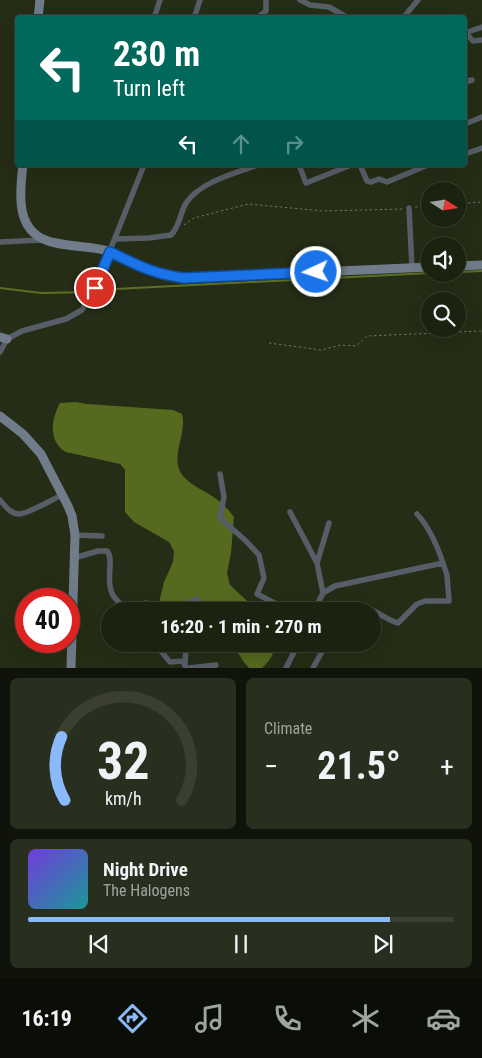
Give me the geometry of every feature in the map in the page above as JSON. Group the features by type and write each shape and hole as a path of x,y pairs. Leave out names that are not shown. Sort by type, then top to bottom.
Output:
{"street":[{"path":"38,15 40,0"},
{"path":"155,15 160,0"},
{"path":"195,15 200,0"},
{"path":"261,15 266,11 266,0"},
{"path":"300,0 310,5 329,3 340,14"},
{"path":"406,15 418,0"},
{"path":"467,32 482,27"},
{"path":"467,35 473,41 482,40"},
{"path":"467,81 472,80"},
{"path":"467,123 482,117"},
{"path":"467,153 482,148"},
{"path":"23,167 20,194 21,211 26,224 43,240"},
{"path":"0,352 4,338 66,319 82,310 95,288 116,239 143,167"},
{"path":"236,167 238,172"},
{"path":"116,239 168,236 175,231 186,203 208,184 252,167"},
{"path":"300,167 306,183 346,167"},
{"path":"361,167 367,181 371,182 379,179 387,182 423,167"},
{"path":"410,208 412,268"},
{"path":"0,242 43,240 110,252 163,275 184,278 421,268"},
{"path":"466,266 482,265"},
{"path":"0,416 23,434 40,454 72,516 75,535 71,668"},
{"path":"220,474 224,497 220,518 259,555 264,578 257,594 273,602"},
{"path":"0,500 13,512 21,514 62,495"},
{"path":"290,512 317,564 323,593"},
{"path":"381,614 398,622 417,604 425,601 449,601 447,575 443,563 431,534 417,514"},
{"path":"317,564 329,523"},
{"path":"75,535 102,536"},
{"path":"74,558 98,551 107,551 111,559 108,578 110,590 119,602"},
{"path":"318,602 323,593 335,586 443,563"},
{"path":"191,602 197,599"},
{"path":"162,652 170,662"},
{"path":"186,652 187,666"},
{"path":"286,668 294,652"},
{"path":"313,668 322,652"},
{"path":"170,662 181,661 187,666 216,665"},
{"path":"166,668 170,662"}],"path":[{"path":"466,203 482,202"},
{"path":"175,231 194,218 248,204 323,211 421,207"},
{"path":"269,342 321,350 342,344 356,346 367,336 482,331"}],"green space":[{"path":"76,402 173,410 182,414 183,427 178,455 179,469 185,478 218,500 234,517 227,573 230,585 248,602 159,602 164,582 173,562 174,551 169,542 134,522 125,512 125,470 120,464 66,452 60,448 54,436 53,423 60,403"},
{"path":"238,652 273,652 271,658 262,668 249,668"}],"waterway":[{"path":"466,272 482,271"},
{"path":"96,290 421,273"},
{"path":"0,288 41,293 90,292"}],"route":[{"path":"95,288 110,252 163,275 184,278 316,272"}]}
